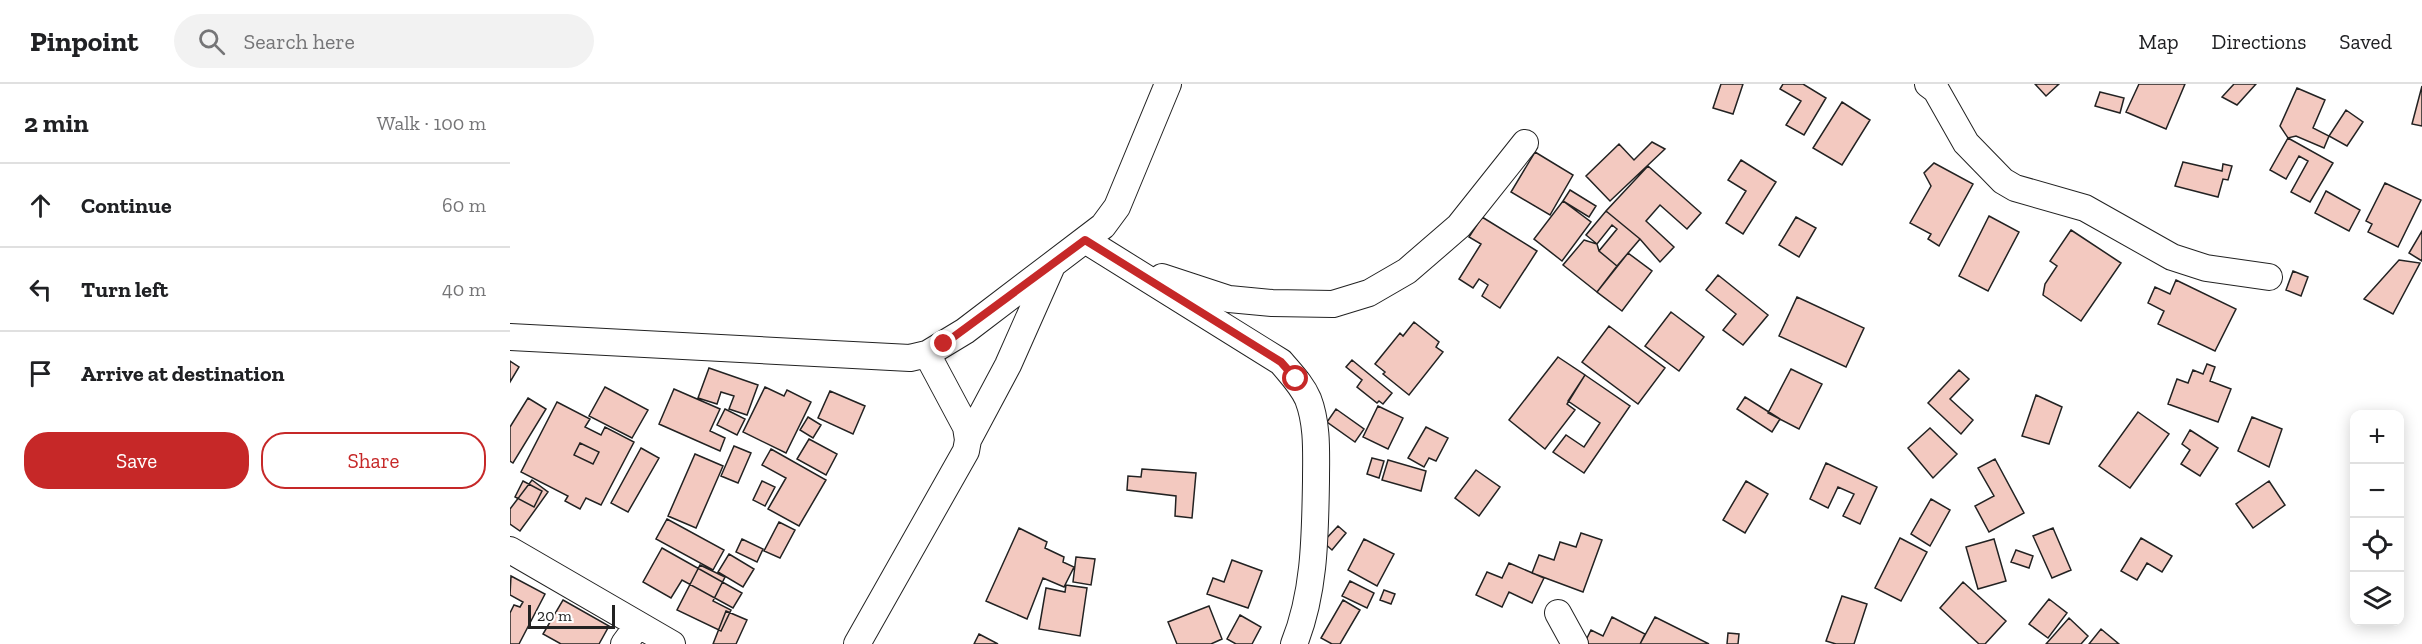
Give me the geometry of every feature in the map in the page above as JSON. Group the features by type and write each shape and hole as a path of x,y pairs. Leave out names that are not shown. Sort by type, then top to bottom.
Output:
{"street":[{"path":"510,337 910,358 927,354 965,331 1103,226 1117,207 1168,84"},
{"path":"1929,84 1936,90 1966,143 2003,181 2015,188 2085,208 2172,257 2206,268 2269,277"},
{"path":"1127,267 1229,299 1272,303 1333,304 1369,293 1407,271 1459,226 1525,143"},
{"path":"1085,240 1281,362 1296,379 1308,400 1316,436 1315,554 1301,628 1294,644"},
{"path":"856,644 966,451 968,440 1008,365 1052,265"},
{"path":"927,354 966,427 968,440"},
{"path":"510,549 631,634 672,644"},
{"path":"1558,613 1575,644"}],"building":[{"path":"1721,84 1743,84 1733,114 1713,108"},
{"path":"1783,84 1803,84 1826,98 1804,135 1786,125 1801,101 1780,89"},
{"path":"2035,84 2059,84 2046,96"},
{"path":"2139,84 2185,84 2166,129 2126,112"},
{"path":"2234,84 2256,84 2237,105 2222,97"},
{"path":"2422,86 2422,126 2412,124"},
{"path":"2297,88 2325,100 2313,128 2329,136 2324,148 2296,136 2288,138 2280,126"},
{"path":"2100,92 2124,98 2120,113 2095,106"},
{"path":"1842,102 1870,120 1842,165 1813,148"},
{"path":"2346,110 2363,122 2347,146 2329,136"},
{"path":"2288,138 2333,163 2310,202 2291,192 2308,161 2299,156 2286,179 2270,170"},
{"path":"1652,142 1665,149 1610,201 1586,176 1619,144 1634,160"},
{"path":"1535,152 1573,175 1550,215 1511,192"},
{"path":"1741,160 1776,182 1743,234 1726,223 1746,191 1728,180"},
{"path":"2183,162 2222,171 2223,164 2232,166 2228,180 2223,179 2218,197 2175,186"},
{"path":"1934,163 1973,184 1939,246 1928,239 1931,234 1910,223 1931,186 1924,173"},
{"path":"1648,166 1701,213 1687,229 1660,205 1646,221 1674,247 1660,262 1640,239 1606,211"},
{"path":"2385,183 2421,200 2398,247 2368,232 2372,224 2366,221"},
{"path":"1570,190 1596,206 1589,217 1563,201"},
{"path":"2326,191 2360,210 2349,231 2315,213"},
{"path":"1563,201 1591,222 1562,261 1534,239"},
{"path":"1606,211 1640,239 1617,266 1599,251 1617,229 1612,225 1597,244 1586,235"},
{"path":"1989,216 2019,232 1988,291 1959,276"},
{"path":"1482,217 1537,251 1500,308 1482,296 1488,285 1479,279 1473,288 1459,279 1481,244 1469,237"},
{"path":"1796,217 1816,228 1799,257 1779,245"},
{"path":"2071,230 2121,263 2081,321 2043,295 2045,284 2057,266 2050,261"},
{"path":"2422,231 2422,261 2409,253"},
{"path":"1584,240 1597,244 1599,251 1617,266 1597,292 1563,265"},
{"path":"1628,253 1652,271 1622,311 1597,292"},
{"path":"2399,260 2420,263 2393,314 2364,299"},
{"path":"2293,271 2308,277 2301,296 2286,290"},
{"path":"1718,275 1768,315 1743,345 1723,330 1736,314 1706,290"},
{"path":"2176,280 2236,309 2215,351 2158,324 2164,311 2148,303 2155,287 2170,294"},
{"path":"1797,297 1864,328 1846,367 1779,336"},
{"path":"1671,312 1704,337 1679,371 1645,346"},
{"path":"1414,322 1439,342 1436,347 1443,352 1409,395 1383,374 1385,372 1375,364 1400,333 1403,336"},
{"path":"1609,326 1665,368 1638,404 1582,362"},
{"path":"1558,357 1585,375 1567,404 1575,410 1545,449 1509,420"},
{"path":"1352,360 1392,393 1383,404 1379,401 1377,403 1357,387 1362,380 1346,367"},
{"path":"510,361 519,367 510,382"},
{"path":"2207,364 2215,367 2210,381 2231,389 2218,422 2168,404 2177,379 2188,383 2193,370 2203,374"},
{"path":"709,368 758,385 747,415 729,409 734,396 721,392 717,404 698,398"},
{"path":"1791,369 1822,384 1799,429 1768,413"},
{"path":"1959,370 1969,379 1950,399 1973,420 1961,434 1928,403"},
{"path":"1585,375 1630,406 1584,473 1553,452 1566,435 1584,447 1600,423 1568,401"},
{"path":"605,387 648,410 632,438 589,416"},
{"path":"765,387 784,396 787,390 811,402 786,453 743,432"},
{"path":"674,389 720,409 710,431 725,438 720,451 659,424"},
{"path":"830,391 865,406 853,434 818,418"},
{"path":"2036,395 2062,407 2049,444 2022,436"},
{"path":"1745,397 1780,419 1772,432 1737,409"},
{"path":"528,398 546,409 513,463 510,461 510,427"},
{"path":"557,402 590,419 585,427 601,435 605,427 634,442 601,505 586,498 580,509 565,501 568,496 521,472"},
{"path":"1378,406 1403,418 1388,449 1363,437"},
{"path":"725,409 745,419 737,435 717,425"},
{"path":"1336,409 1364,429 1355,442 1327,422"},
{"path":"2138,412 2169,434 2130,488 2099,466"},
{"path":"808,417 821,425 813,438 800,430"},
{"path":"2252,417 2282,429 2269,467 2238,451"},
{"path":"1426,427 1448,438 1436,461 1429,458 1424,467 1408,458"},
{"path":"1930,428 1957,454 1933,478 1908,448"},
{"path":"2190,430 2218,448 2200,476 2181,464 2190,450 2182,444"},
{"path":"809,439 837,454 826,475 797,459"},
{"path":"580,443 599,452 593,464 574,455"},
{"path":"734,446 751,453 738,483 721,476"},
{"path":"641,448 659,458 628,512 611,503"},
{"path":"771,449 826,480 799,526 768,509 786,478 762,465"},
{"path":"695,454 723,466 696,528 668,516"},
{"path":"1372,458 1384,461 1379,478 1367,474"},
{"path":"1995,459 2024,513 1989,532 1975,506 1994,496 1978,468"},
{"path":"1388,460 1426,471 1421,491 1382,480"},
{"path":"1826,463 1877,487 1860,524 1843,516 1854,494 1838,487 1828,508 1810,499"},
{"path":"1142,469 1196,473 1192,518 1175,516 1176,496 1127,490 1128,476 1141,477"},
{"path":"1476,470 1500,487 1479,516 1455,498"},
{"path":"532,480 548,492 520,531 510,524 510,509"},
{"path":"523,481 542,491 534,507 515,497"},
{"path":"762,481 775,487 765,506 753,500"},
{"path":"1746,481 1768,494 1745,533 1723,520"},
{"path":"2269,481 2285,505 2253,528 2236,504"},
{"path":"1931,499 1950,510 1930,546 1911,534"},
{"path":"667,519 724,550 713,570 656,539"},
{"path":"779,522 795,530 780,558 764,551"},
{"path":"1338,526 1346,533 1332,550 1323,542"},
{"path":"1019,528 1047,542 1045,548 1064,557 1063,562 1074,567 1064,587 1043,578 1027,619 986,601"},
{"path":"2053,528 2071,570 2052,578 2033,536"},
{"path":"1581,533 1602,540 1583,592 1532,573 1539,555 1554,560 1560,542 1576,547"},
{"path":"1900,538 1927,552 1901,601 1875,588"},
{"path":"2141,538 2172,556 2162,572 2147,563 2137,580 2121,571"},
{"path":"742,539 763,549 757,562 736,552"},
{"path":"1364,539 1394,554 1377,586 1348,570"},
{"path":"1994,539 2006,581 1978,589 1966,547"},
{"path":"662,548 742,593 733,608 682,580 671,598 643,582"},
{"path":"2016,550 2033,556 2029,568 2011,562"},
{"path":"729,554 754,569 743,587 718,572"},
{"path":"1076,557 1095,559 1091,585 1073,582"},
{"path":"1232,560 1262,571 1248,608 1207,594 1213,578 1224,582"},
{"path":"1509,563 1544,578 1532,603 1509,592 1502,607 1476,595 1487,572 1502,578"},
{"path":"700,565 725,577 713,601 731,610 721,631 677,610"},
{"path":"511,576 545,594 519,644 510,644 510,613 514,605 520,607 523,602 510,595"},
{"path":"1350,581 1374,593 1367,608 1342,596"},
{"path":"1963,582 2006,621 1985,644 1979,644 1940,608"},
{"path":"1066,585 1087,588 1080,636 1039,629 1046,588 1065,592"},
{"path":"1384,590 1395,594 1391,604 1380,600"},
{"path":"1842,596 1867,604 1854,644 1836,644 1826,641"},
{"path":"2049,599 2067,613 2048,638 2029,624"},
{"path":"563,600 609,626 599,644 561,644 543,634"},
{"path":"1343,600 1360,610 1340,644 1332,644 1321,638"},
{"path":"1209,606 1222,639 1211,644 1177,644 1168,622"},
{"path":"726,611 747,620 736,644 713,644"},
{"path":"1240,615 1261,627 1252,644 1236,644 1227,639"},
{"path":"1612,617 1645,634 1640,644 1584,644 1591,630 1603,636"},
{"path":"1655,617 1709,644 1640,644"},
{"path":"2069,618 2088,636 2081,644 2046,644"},
{"path":"2101,629 2119,644 2089,644"},
{"path":"1728,633 1739,634 1738,644 1727,644"},
{"path":"979,634 998,644 974,644"}],"route":[{"path":"944,344 965,331 1085,240 1281,362 1296,379"}]}
